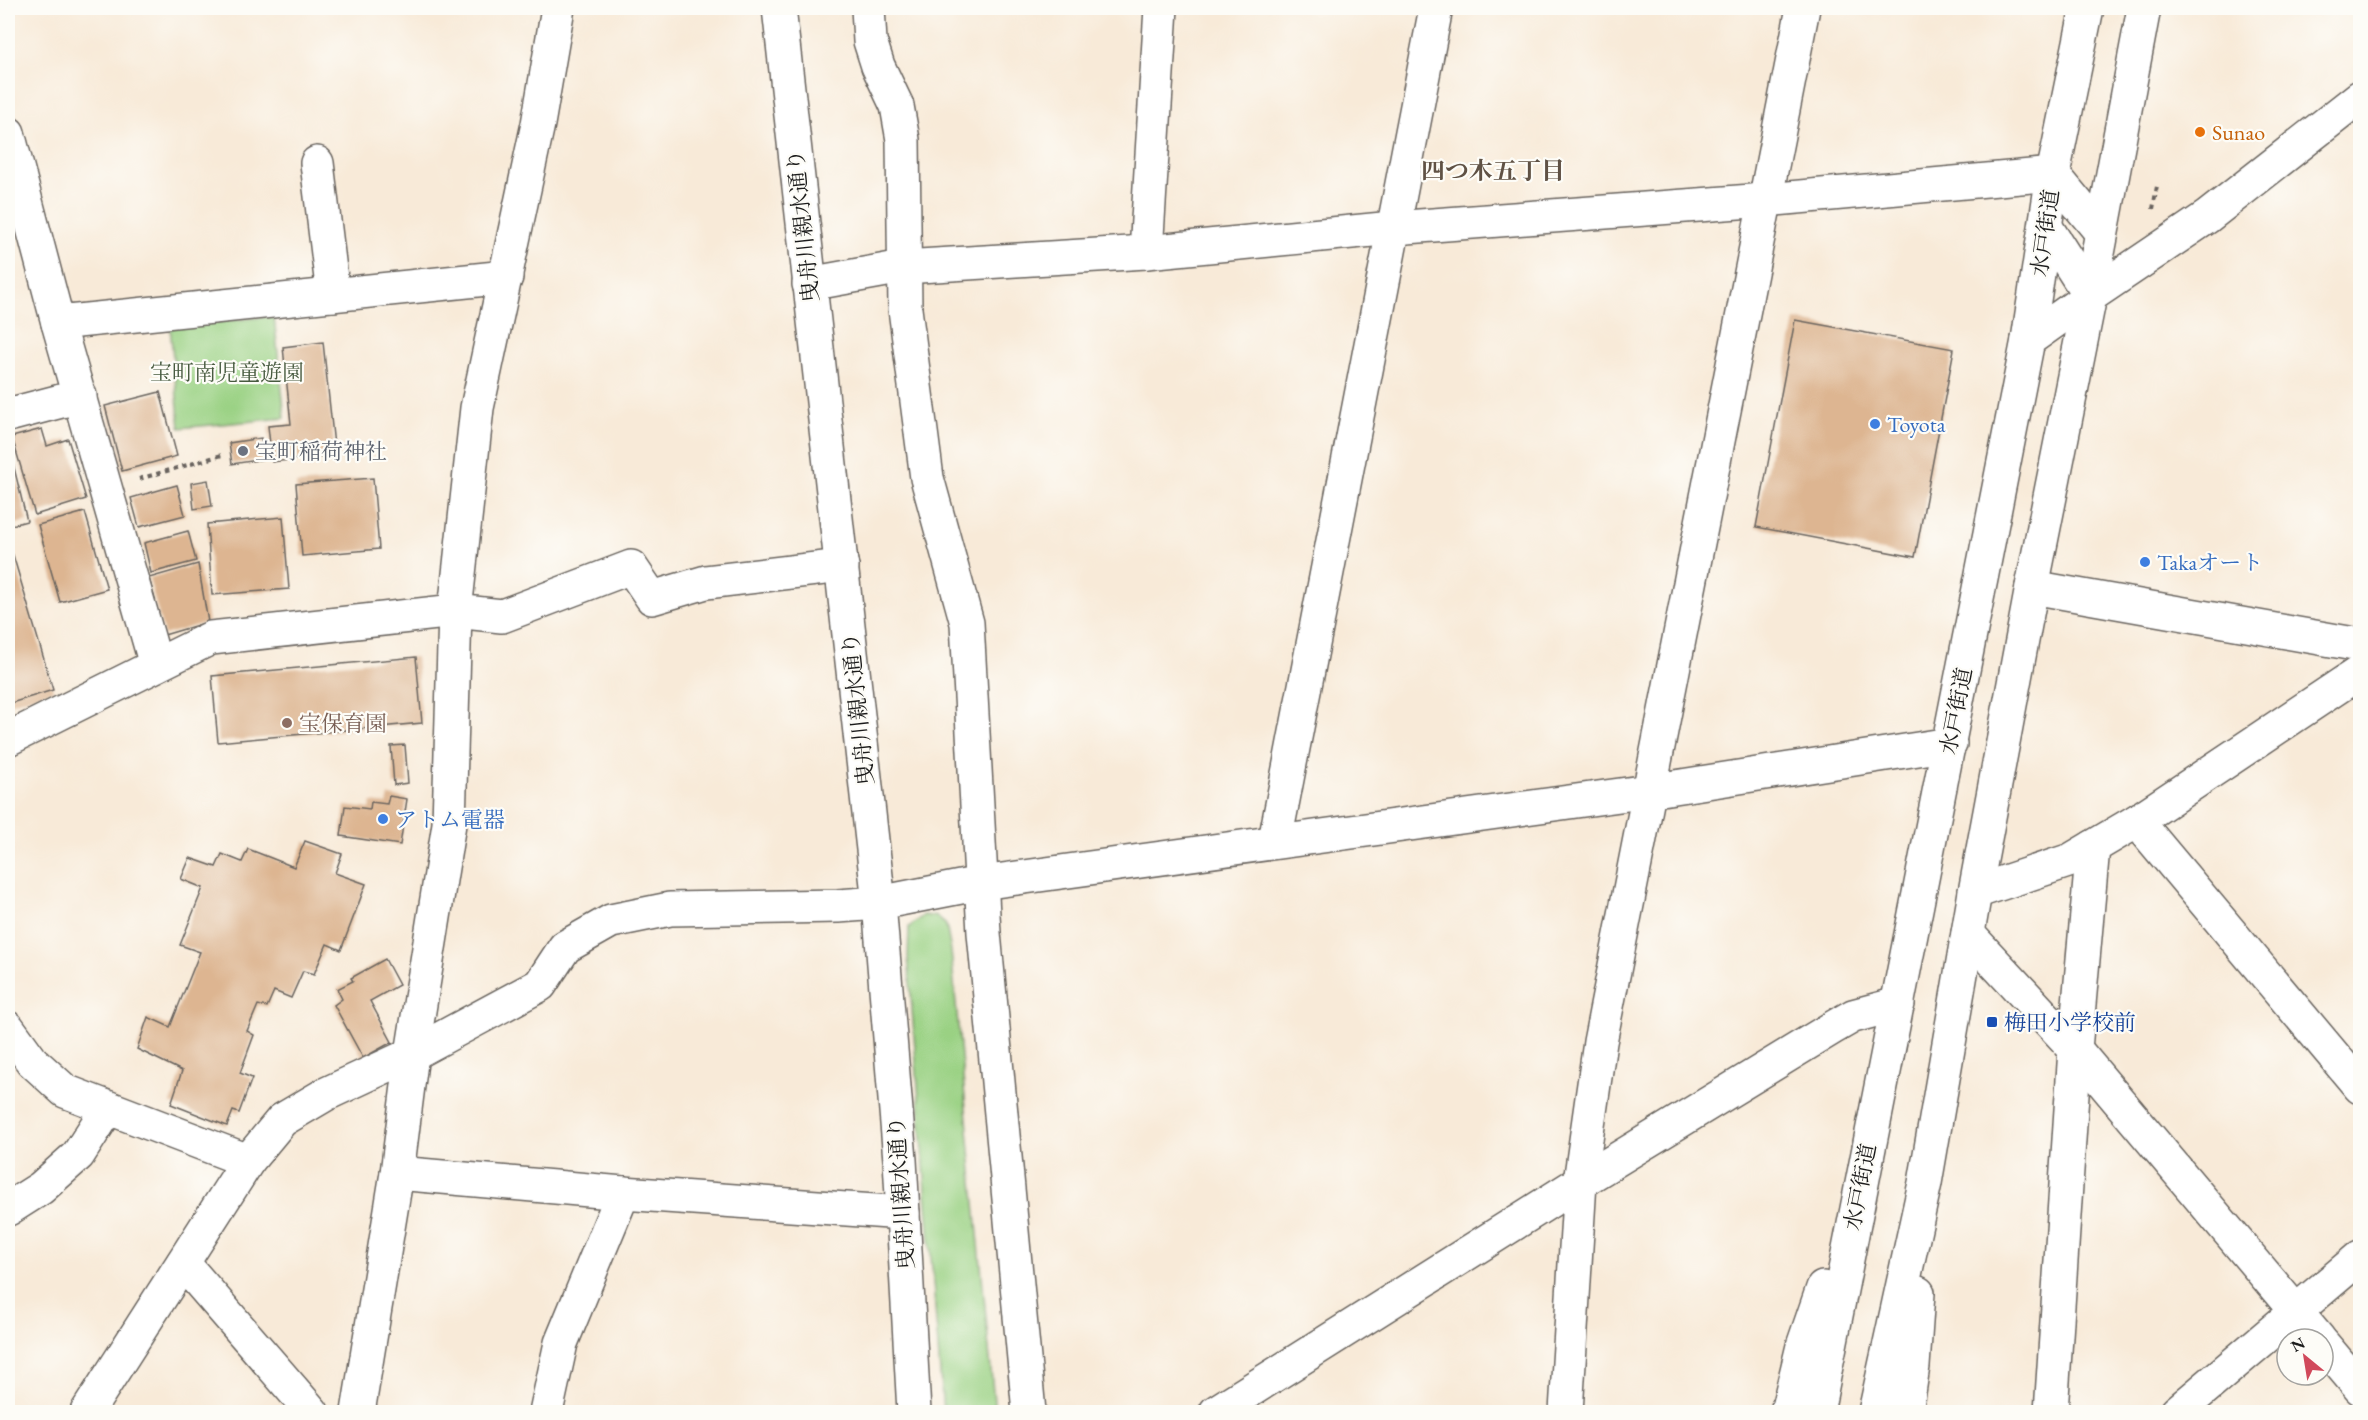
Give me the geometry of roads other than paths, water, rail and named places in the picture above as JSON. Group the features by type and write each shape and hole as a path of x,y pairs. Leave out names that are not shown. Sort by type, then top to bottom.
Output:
{"main road":[{"path":"358,1413 397,1173 412,1054 449,824 455,611 477,408 538,124 558,8"},
{"name":"曳舟川親水通り","path":"779,8 879,903 903,1213 914,1413"},
{"path":"868,8 870,41 878,66 897,106 903,140 905,309 927,478 966,623 981,883 1029,1413"},
{"path":"1146,252 1161,8"},
{"path":"1275,841 1436,8"},
{"path":"1566,1413 1580,1182 1600,1042 1803,8"},
{"name":"水戸街道","path":"1816,1413 2028,340 2054,174 2087,8"},
{"path":"1875,1413 1925,1183 1975,892 2144,8"},
{"path":"2028,340 2207,217 2361,97"},
{"path":"8,133 58,323 156,665"},
{"path":"317,163 333,295"},
{"path":"809,284 903,267 1146,252 1393,228 1765,200 2054,174 2101,232"},
{"path":"2046,227 2090,296"},
{"path":"58,323 506,277"},
{"path":"8,415 80,396"},
{"path":"8,739 211,638 455,611 502,616 631,567 652,598 706,582 842,566"},
{"path":"2032,587 2361,645"},
{"path":"1975,892 2071,860 2137,821 2361,672"},
{"path":"87,1413 248,1161 282,1120 326,1094 412,1054 540,985 565,947 611,921 670,909 838,906 879,903 981,883 1648,791 1950,744"},
{"path":"2137,821 2361,1087"},
{"path":"2051,1413 2075,1049 2093,847"},
{"path":"1968,934 2075,1049 2308,1327"},
{"path":"1216,1413 1580,1182 1853,1016 1898,1004"},
{"path":"8,1028 32,1061 65,1091 248,1161"},
{"path":"8,1209 41,1188 78,1155 108,1108"},
{"path":"397,1173 623,1193 903,1213"},
{"path":"1787,1413 1803,1346 1861,1179"},
{"path":"1906,1413 1913,1366 1925,1183"},
{"path":"546,1413 561,1343 623,1193"},
{"path":"2176,1413 2361,1257"},
{"path":"183,1263 312,1413"},
{"path":"2335,1358 2361,1388"}],"place":[{"name":"Sunao","path":"2200,132"},
{"name":"Toyota","path":"1875,424"},
{"name":"宝町稲荷神社","path":"243,451"},
{"name":"Takaオート","path":"2145,562"},
{"name":"宝保育園","path":"287,723"},
{"name":"アトム電器","path":"383,819"},
{"name":"梅田小学校前","path":"1992,1022"}],"district":[{"name":"四つ木五丁目","path":"1493,170"}],"park label":[{"name":"宝町南児童遊園","path":"227,372"}]}
